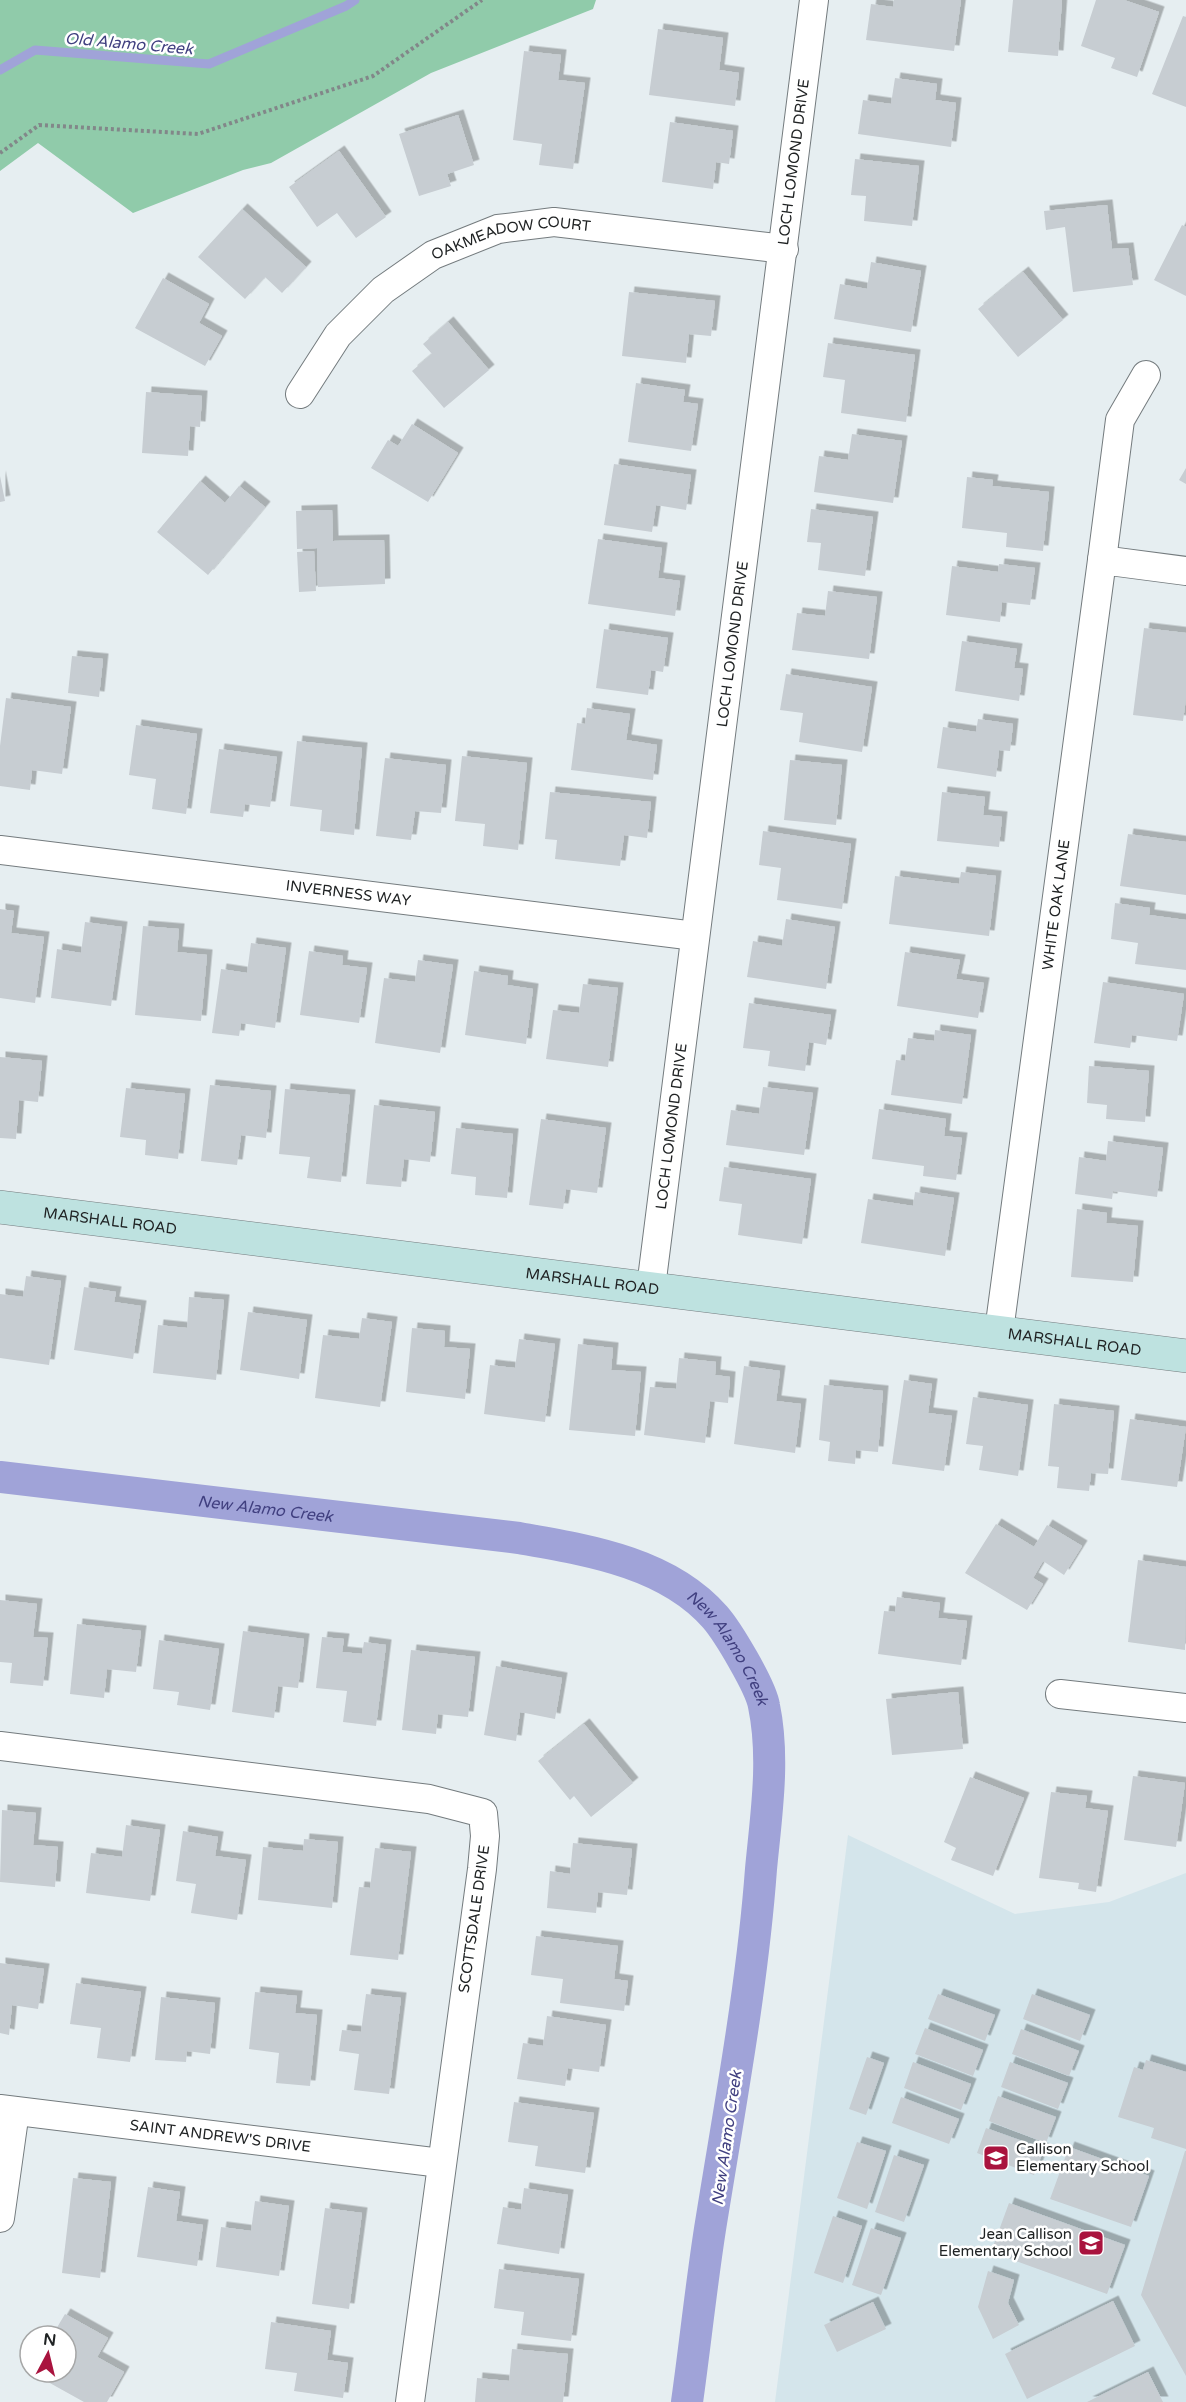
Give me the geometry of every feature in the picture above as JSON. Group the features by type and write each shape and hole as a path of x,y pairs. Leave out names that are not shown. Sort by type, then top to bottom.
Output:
{"street":[{"name":"LOCH LOMOND DRIVE","path":"651,1287 814,0"},
{"name":"OAKMEADOW COURT","path":"300,394 338,335 383,290 433,255 498,229 554,222 784,249"},
{"name":"WHITE OAK LANE","path":"999,1332 1120,420 1146,375"},
{"path":"1102,560 1186,571"},
{"name":"INVERNESS WAY","path":"0,850 695,936"},
{"name":"MARSHALL ROAD","path":"0,1207 1186,1356"},
{"path":"1060,1694 1186,1708"},
{"name":"SCOTTSDALE DRIVE","path":"0,1746 429,1799 483,1813 485,1836 482,1869 410,2402"},
{"path":"0,2218 7,2110"},
{"name":"SAINT ANDREW'S DRIVE","path":"7,2110 441,2163"}],"path":[{"path":"0,153 39,125 198,134 373,76 482,0"}],"shaded area":[{"name":"Callison Elementary School","path":"848,1835 1015,1914 1109,1902 1186,1873 1186,2402 775,2402"}],"green space":[{"path":"0,0 596,0 593,9 431,73 271,163 243,170 133,213 38,143 0,171"}],"building":[{"path":"894,0 961,0 954,51 866,40 871,4 893,7"},
{"path":"1013,0 1062,0 1058,56 1008,52"},
{"path":"1096,0 1124,0 1159,12 1137,77 1111,68 1115,58 1081,46"},
{"path":"1183,16 1186,17 1186,107 1152,94"},
{"path":"658,29 723,38 719,70 739,73 735,106 649,95"},
{"path":"524,51 561,55 558,80 585,83 573,169 539,165 542,144 513,140"},
{"path":"895,78 937,84 935,100 956,103 951,147 858,134 863,100 891,104"},
{"path":"458,115 474,165 447,174 451,186 419,196 399,134"},
{"path":"670,122 733,131 729,164 716,162 713,189 662,182"},
{"path":"339,151 386,217 356,238 337,213 317,227 289,187"},
{"path":"855,159 919,166 912,226 864,221 866,196 851,195"},
{"path":"1107,205 1112,249 1128,248 1133,285 1073,292 1065,227 1046,230 1044,211"},
{"path":"242,209 306,267 282,293 265,277 245,299 198,257"},
{"path":"1182,225 1186,227 1186,296 1154,280"},
{"path":"871,262 921,271 911,332 834,319 840,284 867,289"},
{"path":"1023,272 1063,320 1018,357 978,309"},
{"path":"163,278 209,304 199,323 222,336 205,366 135,328"},
{"path":"629,292 715,301 711,336 689,334 686,363 622,356"},
{"path":"448,322 489,370 444,408 412,371 432,354 423,344"},
{"path":"828,343 915,355 906,422 841,413 845,380 823,377"},
{"path":"636,383 685,390 683,402 698,404 691,451 628,442"},
{"path":"146,392 202,396 200,427 190,426 188,456 142,453"},
{"path":"412,424 458,453 428,502 371,468 388,440 398,446"},
{"path":"852,434 902,441 893,503 814,492 819,456 848,460"},
{"path":"614,464 691,475 686,510 656,505 652,532 604,525"},
{"path":"1186,468 1186,484 1179,480"},
{"path":"0,476 5,501 0,502"},
{"path":"967,477 993,480 992,486 1049,492 1043,551 1006,547 1007,533 962,528"},
{"path":"200,481 225,503 239,486 265,507 208,575 157,532"},
{"path":"811,509 873,517 865,576 818,570 821,543 807,542"},
{"path":"332,510 333,541 384,540 385,584 318,587 317,548 297,549 296,511"},
{"path":"598,539 662,548 658,578 680,581 675,616 588,604"},
{"path":"314,551 316,591 299,592 297,552"},
{"path":"999,564 1035,568 1030,605 1002,602 1000,622 946,615 952,566 998,572"},
{"path":"828,591 877,597 869,659 792,650 797,613 825,616"},
{"path":"1144,628 1186,633 1186,698 1183,721 1133,715"},
{"path":"604,629 668,638 663,672 651,670 648,695 596,688"},
{"path":"962,641 1017,649 1014,668 1023,669 1019,701 955,691"},
{"path":"72,656 103,659 99,697 68,693"},
{"path":"786,674 872,687 862,752 799,742 803,713 780,710"},
{"path":"6,698 71,707 62,774 32,770 30,790 0,786 0,746"},
{"path":"587,708 630,714 626,740 657,745 653,780 571,770 577,723 585,724"},
{"path":"978,719 1013,724 1010,751 999,750 996,777 937,768 943,727 976,732"},
{"path":"136,725 197,734 186,814 152,809 156,779 129,775"},
{"path":"297,741 362,748 354,835 320,831 322,810 290,806"},
{"path":"219,749 277,757 270,807 245,804 243,817 210,813"},
{"path":"462,756 527,763 518,850 483,846 485,824 455,821"},
{"path":"385,758 446,765 441,813 415,811 411,840 376,836"},
{"path":"790,760 842,765 836,825 784,820"},
{"path":"550,792 651,802 647,838 624,835 620,866 555,859 557,840 545,839"},
{"path":"942,792 985,797 983,815 1002,817 999,847 937,841"},
{"path":"763,831 851,844 842,909 777,900 781,868 759,865"},
{"path":"1128,834 1186,842 1186,895 1120,886"},
{"path":"961,872 996,876 989,936 889,924 895,876 959,884"},
{"path":"1115,903 1150,908 1149,915 1186,920 1186,970 1135,964 1138,943 1111,939"},
{"path":"0,909 14,911 11,933 44,937 35,1003 0,998"},
{"path":"786,919 835,927 826,989 747,977 753,941 782,946"},
{"path":"85,922 122,927 111,1006 51,998 57,949 81,953"},
{"path":"143,926 179,929 177,952 207,955 201,1021 135,1015"},
{"path":"251,943 286,948 275,1028 241,1023 239,1036 212,1033 221,969 247,973"},
{"path":"309,951 343,956 342,965 367,968 359,1023 300,1015"},
{"path":"905,952 960,960 956,979 984,983 978,1018 897,1006"},
{"path":"418,960 453,965 440,1053 375,1043 384,978 415,982"},
{"path":"474,971 508,976 507,985 533,989 526,1044 465,1035"},
{"path":"1103,982 1184,994 1177,1041 1132,1035 1130,1048 1094,1043"},
{"path":"583,984 618,988 608,1067 546,1059 553,1010 579,1013"},
{"path":"749,1003 831,1015 826,1045 809,1042 805,1071 768,1066 770,1051 743,1048"},
{"path":"935,1030 971,1035 962,1104 891,1095 896,1060 905,1061 908,1038 934,1041"},
{"path":"0,1057 42,1061 38,1102 19,1100 16,1139 0,1138"},
{"path":"1089,1066 1149,1071 1145,1122 1106,1119 1107,1105 1087,1103"},
{"path":"210,1085 271,1091 266,1138 241,1135 237,1165 201,1161"},
{"path":"763,1087 813,1093 804,1155 726,1145 731,1110 759,1114"},
{"path":"126,1088 185,1094 178,1159 145,1155 146,1140 120,1137"},
{"path":"285,1089 350,1095 341,1182 307,1178 310,1157 279,1154"},
{"path":"374,1105 435,1112 430,1162 404,1159 401,1187 366,1184"},
{"path":"879,1109 946,1119 944,1136 962,1138 956,1180 923,1176 924,1166 872,1159"},
{"path":"541,1119 606,1128 597,1193 566,1189 563,1209 529,1205"},
{"path":"456,1128 513,1134 507,1198 475,1195 476,1177 451,1174"},
{"path":"1108,1141 1163,1148 1157,1197 1113,1191 1112,1199 1075,1194 1079,1157 1106,1161"},
{"path":"724,1167 811,1179 802,1244 738,1235 742,1204 719,1201"},
{"path":"915,1192 954,1198 945,1256 861,1243 868,1199 913,1206"},
{"path":"1077,1209 1107,1213 1106,1223 1138,1226 1133,1282 1071,1277"},
{"path":"26,1276 61,1281 49,1365 0,1358 0,1294 23,1297"},
{"path":"84,1287 116,1292 114,1302 141,1306 133,1359 74,1350"},
{"path":"189,1297 224,1300 216,1380 153,1373 158,1325 187,1328"},
{"path":"248,1312 307,1320 299,1379 240,1370"},
{"path":"362,1318 392,1322 380,1407 315,1398 323,1335 359,1339"},
{"path":"412,1328 445,1331 444,1347 470,1349 465,1399 406,1392"},
{"path":"519,1339 555,1344 545,1422 484,1414 490,1365 515,1368"},
{"path":"578,1344 613,1348 611,1370 641,1372 635,1436 569,1430"},
{"path":"679,1358 716,1362 715,1375 730,1377 728,1403 710,1401 705,1443 644,1435 650,1387 676,1389"},
{"path":"744,1366 780,1371 776,1401 801,1404 795,1453 734,1444"},
{"path":"904,1380 932,1384 928,1413 952,1416 944,1471 892,1464"},
{"path":"824,1385 883,1391 878,1452 856,1450 855,1464 828,1461 830,1442 819,1440"},
{"path":"973,1397 1028,1405 1018,1476 979,1470 983,1446 966,1444"},
{"path":"1054,1404 1114,1411 1108,1474 1091,1473 1089,1491 1057,1488 1059,1467 1048,1466"},
{"path":"1130,1419 1186,1427 1177,1487 1121,1480"},
{"path":"996,1524 1034,1547 1047,1525 1082,1546 1064,1575 1043,1561 1033,1578 1043,1584 1027,1610 965,1573"},
{"path":"1138,1560 1186,1567 1185,1650 1128,1642"},
{"path":"897,1597 940,1603 938,1618 967,1621 961,1665 878,1654 884,1611 895,1612"},
{"path":"0,1600 37,1604 33,1637 48,1638 43,1686 10,1683 12,1663 0,1662"},
{"path":"77,1624 141,1631 136,1672 107,1669 104,1698 70,1694"},
{"path":"243,1631 304,1639 298,1688 278,1686 274,1718 232,1712"},
{"path":"322,1637 344,1639 342,1652 362,1654 364,1642 386,1645 376,1726 343,1722 347,1691 316,1688"},
{"path":"159,1640 219,1649 210,1710 177,1705 179,1692 153,1689"},
{"path":"411,1650 475,1657 468,1717 438,1714 436,1734 402,1730"},
{"path":"496,1666 562,1678 555,1719 520,1712 516,1741 484,1735"},
{"path":"958,1692 963,1749 892,1755 886,1699"},
{"path":"584,1724 633,1783 591,1817 574,1796 570,1800 538,1761"},
{"path":"1133,1776 1185,1783 1176,1847 1124,1840"},
{"path":"970,1777 1024,1798 993,1876 951,1860 956,1848 944,1842"},
{"path":"1051,1792 1087,1796 1085,1808 1108,1811 1096,1892 1078,1889 1079,1883 1039,1878"},
{"path":"2,1810 36,1813 33,1845 58,1847 55,1887 0,1882"},
{"path":"126,1825 160,1830 150,1901 86,1893 91,1853 122,1857"},
{"path":"183,1831 218,1837 215,1856 246,1860 237,1920 191,1913 196,1884 176,1881"},
{"path":"304,1839 338,1842 332,1908 258,1900 263,1847 303,1851"},
{"path":"573,1843 632,1849 627,1895 598,1892 596,1913 547,1908 550,1871 570,1874"},
{"path":"375,1848 411,1852 398,1960 350,1955 359,1887 370,1888"},
{"path":"536,1936 618,1946 614,1979 628,1981 624,2011 560,2003 563,1979 531,1975"},
{"path":"0,1963 44,1969 38,2009 12,2005 9,2035 0,2033"},
{"path":"76,1983 141,1992 130,2062 97,2058 101,2028 70,2024"},
{"path":"255,1992 297,1996 295,2013 317,2015 310,2086 276,2083 279,2053 249,2049"},
{"path":"366,1994 401,1998 389,2094 354,2090 359,2054 339,2051 342,2030 361,2032"},
{"path":"938,1994 995,2015 985,2041 928,2019"},
{"path":"1032,1994 1090,2015 1080,2041 1023,2019"},
{"path":"161,1997 215,2003 210,2054 187,2051 186,2062 155,2060"},
{"path":"547,2016 606,2025 599,2072 568,2068 565,2086 517,2079 523,2043 543,2046"},
{"path":"925,2028 983,2050 973,2076 915,2054"},
{"path":"1021,2029 1079,2051 1069,2076 1012,2054"},
{"path":"867,2057 884,2063 866,2115 849,2109"},
{"path":"1146,2060 1186,2072 1186,2149 1151,2138 1154,2128 1118,2117 1134,2067 1143,2070"},
{"path":"913,2062 971,2084 961,2110 904,2088"},
{"path":"1010,2062 1068,2083 1058,2109 1001,2087"},
{"path":"998,2096 1056,2117 1046,2143 989,2121"},
{"path":"901,2097 959,2119 949,2144 892,2123"},
{"path":"514,2102 594,2113 585,2173 535,2166 538,2146 508,2142"},
{"path":"986,2128 1044,2149 1034,2175 977,2153"},
{"path":"857,2142 886,2151 867,2209 837,2198"},
{"path":"1069,2147 1149,2176 1131,2227 1050,2199"},
{"path":"1186,2151 1186,2376 1141,2295"},
{"path":"894,2155 924,2165 904,2222 875,2212"},
{"path":"73,2178 111,2182 100,2278 62,2273"},
{"path":"148,2187 180,2192 176,2221 203,2225 197,2266 137,2257"},
{"path":"524,2188 568,2195 559,2254 497,2244 503,2207 521,2210"},
{"path":"255,2201 289,2206 279,2276 216,2267 221,2227 251,2231"},
{"path":"1009,2203 1125,2245 1107,2294 991,2252"},
{"path":"325,2208 362,2213 349,2309 312,2304"},
{"path":"833,2216 862,2226 843,2283 814,2273"},
{"path":"871,2228 901,2238 881,2295 852,2285"},
{"path":"499,2269 579,2279 571,2341 521,2335 524,2312 494,2308"},
{"path":"988,2271 1014,2280 1008,2303 1019,2325 993,2339 978,2307"},
{"path":"1113,2301 1135,2346 1027,2399 1005,2354"},
{"path":"873,2302 886,2329 837,2352 824,2325"},
{"path":"65,2314 108,2338 97,2357 124,2372 107,2402 84,2402 52,2384 78,2384 78,2324 59,2324"},
{"path":"271,2322 331,2331 327,2360 348,2363 343,2398 294,2391 297,2373 265,2369"},
{"path":"512,2349 568,2354 563,2402 475,2402 477,2378 509,2381"},
{"path":"1148,2372 1163,2402 1087,2402"}],"waterway":[{"name":"Old Alamo Creek","path":"0,70 35,50 209,64 346,6 355,0"},
{"name":"New Alamo Creek","path":"0,1477 519,1538 572,1548 624,1561 674,1583 696,1598 721,1624 762,1697 767,1726 769,1767 752,1960 707,2251 687,2402"}],"place":[{"name":"Callison Elementary School","path":"996,2158"},
{"name":"Jean Callison Elementary School","path":"1091,2243"}]}
